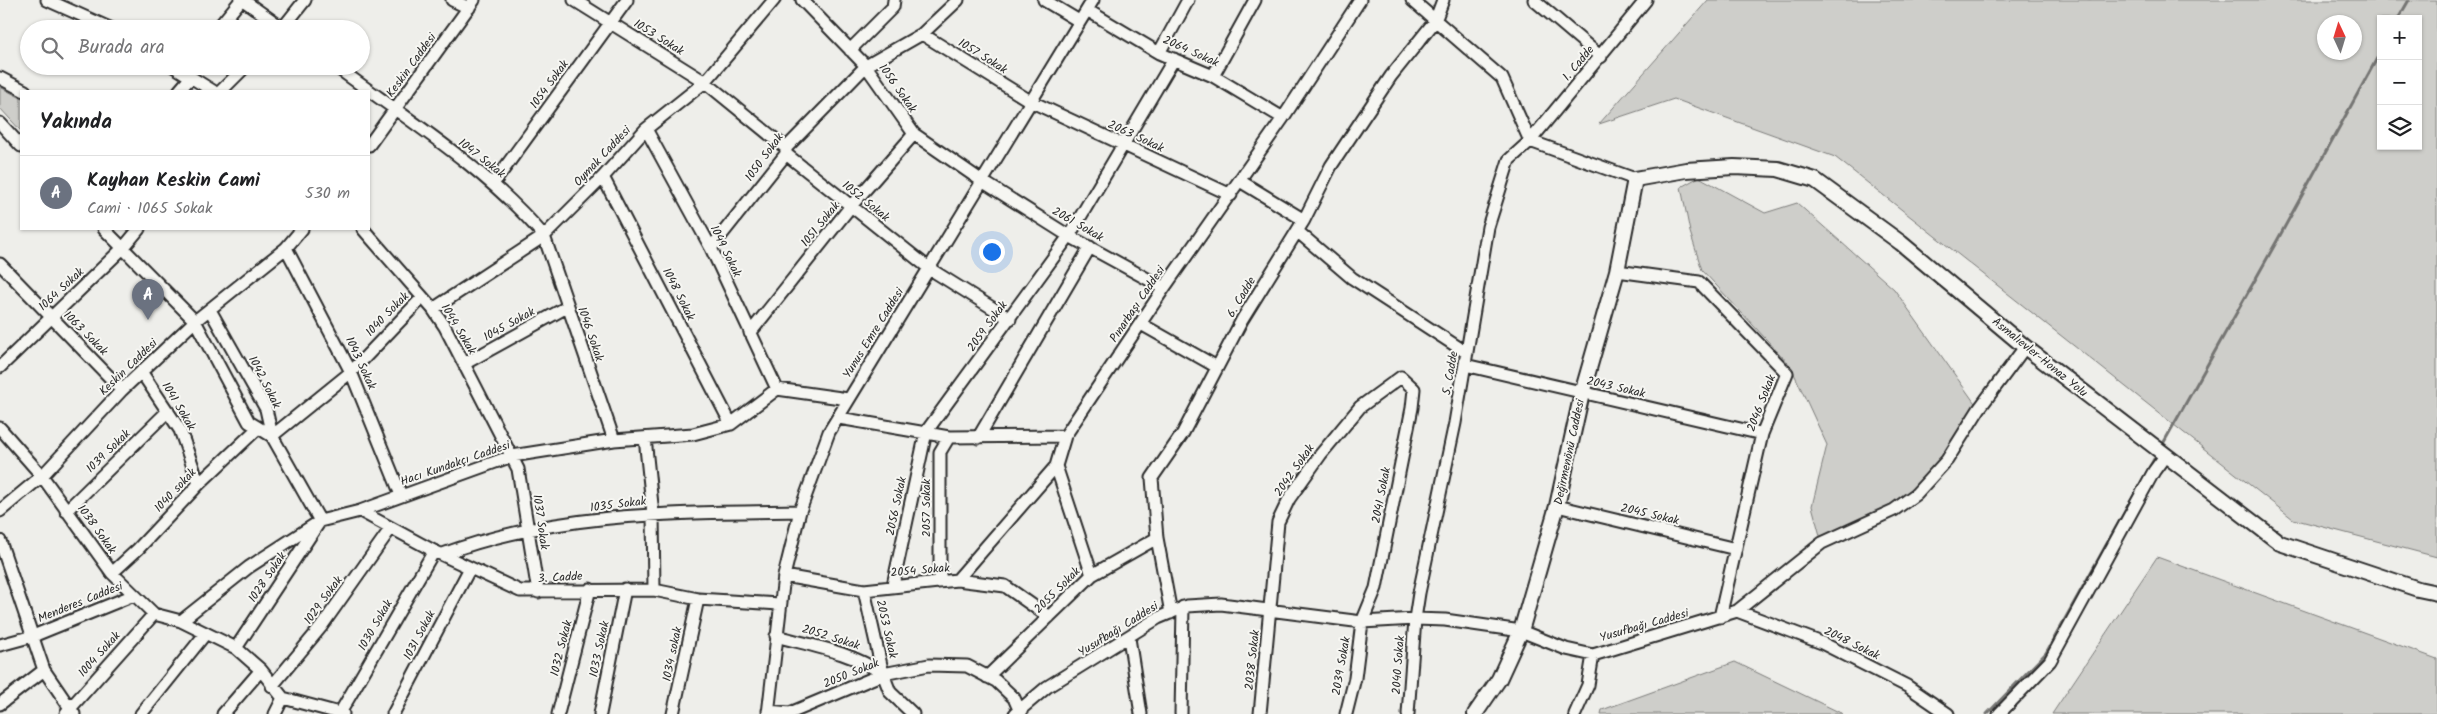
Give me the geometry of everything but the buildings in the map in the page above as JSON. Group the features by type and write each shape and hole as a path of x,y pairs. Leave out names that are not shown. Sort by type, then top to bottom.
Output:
{"main road":[{"name":"Asmalıevler-Honaz Yolu","path":"1635,179 1686,170 1734,167 1778,170 1815,180 1901,243 2026,348 2280,543 2418,589 2437,593"},
{"name":"Değirmenönü Caddesi","path":"1476,714 1500,679 1521,631 1558,506 1582,394 1617,271 1635,179"}],"street":[{"path":"47,0 63,3 95,20"},
{"path":"225,20 242,0 271,20"},
{"path":"289,20 305,0"},
{"path":"452,0 472,4"},
{"name":"1053 Sokak","path":"574,0 705,82"},
{"name":"1054 Sokak","path":"493,184 627,0"},
{"name":"Oymak Caddesi","path":"433,309 544,236 603,177 646,129 705,82 774,0"},
{"name":"1056 Sokak","path":"802,0 866,66 914,134 982,181"},
{"path":"850,50 893,7 894,0"},
{"name":"1050 Sokak","path":"710,248 786,151 866,66 922,34 958,0"},
{"path":"1044,0 1079,21"},
{"path":"1159,53 1188,0"},
{"name":"Pınarbaşı Caddesi","path":"1056,466 1065,436 1164,288 1283,118 1360,0"},
{"path":"1412,0 1502,78 1530,141 1635,179"},
{"name":"6. Cadde","path":"1171,613 1157,538 1152,478 1183,434 1242,320 1304,220 1331,166 1391,76 1435,21 1443,0"},
{"path":"1534,0 1601,57"},
{"name":"1. Cadde","path":"1530,141 1646,0"},
{"path":"1213,76 1251,1"},
{"name":"Keskin Caddesi","path":"370,144 472,4"},
{"name":"Yunus Emre Caddesi","path":"768,712 784,576 800,511 829,432 1090,5"},
{"name":"2064 Sokak","path":"1090,5 1159,53 1213,76 1283,118"},
{"name":"1057 Sokak","path":"922,34 1030,101"},
{"name":"2059 Sokak","path":"926,432 1010,319 1068,236 1174,59"},
{"path":"179,90 182,75"},
{"path":"190,75 212,90"},
{"path":"223,90 237,75"},
{"name":"1047 Sokak","path":"347,75 368,90"},
{"path":"0,78 23,90"},
{"name":"1052 Sokak","path":"705,82 851,206 930,269 1010,319"},
{"name":"1047 Sokak","path":"370,92 493,184 527,216 544,236"},
{"name":"2063 Sokak","path":"1030,101 1230,195"},
{"path":"0,123 20,145"},
{"name":"1049 Sokak","path":"646,129 710,248 777,389"},
{"name":"1051 Sokak","path":"750,333 851,206 914,134"},
{"name":"5. Cadde","path":"1415,619 1468,354 1488,227 1509,160 1530,141"},
{"name":"1048 Sokak","path":"603,177 731,424"},
{"name":"2061 Sokak","path":"982,181 1068,236 1164,288"},
{"path":"1240,181 1304,220"},
{"path":"105,230 195,321 249,422 272,436"},
{"name":"1064 Sokak","path":"0,367 124,248 138,230"},
{"name":"Keskin Caddesi","path":"0,511 42,476 122,390 195,321 286,248 301,230"},
{"name":"1044 Sokak","path":"364,230 433,309 512,456"},
{"path":"1297,231 1352,278 1468,354"},
{"name":"1046 Sokak","path":"544,236 567,308 614,440"},
{"path":"978,438 1090,247"},
{"name":"1043 Sokak","path":"286,248 351,372 401,495"},
{"name":"1063 Sokak","path":"0,264 122,390"},
{"name":"2046 Sokak","path":"1617,271 1700,282 1787,373 1762,434 1720,617"},
{"name":"1040 Sokak","path":"272,436 351,372 422,298"},
{"name":"1045 Sokak","path":"464,364 567,308"},
{"name":"1042 Sokak","path":"210,310 266,410 272,436 320,521"},
{"path":"1141,324 1217,367"},
{"name":"Yusufbağı Caddesi","path":"1019,713 1047,687 1183,607 1221,604 1362,622 1415,619 1445,620 1521,631 1566,649 1593,654 1737,611 1822,542 1894,510 1916,494 1947,460 1979,408 2026,348"},
{"name":"2043 Sokak","path":"1465,365 1582,394 1762,434"},
{"name":"1041 Sokak","path":"142,373 180,430 199,484"},
{"name":"2042 Sokak","path":"1271,609 1278,522 1289,499 1360,407 1401,376"},
{"name":"2041 Sokak","path":"1362,622 1376,588 1412,408 1414,390 1401,376"},
{"path":"777,389 848,399"},
{"name":"Hacı Kundakçı Caddesi","path":"181,621 249,567 320,521 360,510 512,456 614,440 693,434 731,424 777,389"},
{"name":"1039 Sokak","path":"66,511 168,411"},
{"path":"839,418 949,437 1065,436"},
{"name":"1038 Sokak","path":"0,428 42,476 112,574 134,595"},
{"name":"1040 sokak","path":"112,574 199,484 258,428"},
{"name":"2056 Sokak","path":"893,585 926,432"},
{"name":"2057 Sokak","path":"940,581 940,452 949,437"},
{"path":"645,438 653,514 654,590"},
{"name":"1037 Sokak","path":"512,456 521,482 538,592"},
{"path":"1999,714 2050,661 2154,471 2165,456"},
{"path":"1056,466 1092,575"},
{"path":"956,580 1056,466"},
{"name":"2045 Sokak","path":"1558,506 1736,549"},
{"name":"3. Cadde","path":"360,510 439,553 520,592 590,589 654,590 698,599 780,604"},
{"name":"1035 Sokak","path":"439,553 527,528 653,514 800,511"},
{"name":"1028 Sokak","path":"236,648 320,521"},
{"name":"1029 Sokak","path":"272,686 321,627 391,528"},
{"name":"2055 Sokak","path":"987,677 1092,575 1157,538"},
{"path":"0,541 44,670 70,712"},
{"name":"1030 Sokak","path":"336,713 439,553"},
{"name":"1031 Sokak","path":"393,714 470,568"},
{"name":"2054 Sokak","path":"784,576 864,590 893,585 956,580 1005,586 1049,618"},
{"name":"1032 Sokak","path":"558,714 590,589"},
{"name":"1033 Sokak","path":"600,714 625,589"},
{"name":"2053 Sokak","path":"864,590 883,674"},
{"name":"Menderes Caddesi","path":"0,644 33,636 134,595 154,614 181,621 236,648 261,670 283,698"},
{"name":"1034 sokak","path":"673,714 698,599"},
{"path":"1181,714 1183,607"},
{"name":"2038 Sokak","path":"1260,714 1271,609"},
{"name":"2048 Sokak","path":"1737,611 1822,643 1907,686 1948,714"},
{"name":"1004 Sokak","path":"70,712 154,614"},
{"name":"2040 Sokak","path":"1408,714 1415,619"},
{"name":"2039 Sokak","path":"1346,714 1354,678 1362,622"},
{"path":"141,714 206,633"},
{"name":"2052 Sokak","path":"776,636 839,652 866,662 883,674"},
{"path":"1129,638 1141,714"},
{"path":"1574,714 1588,685 1593,654"},
{"name":"2050 Sokak","path":"768,712 790,713 883,674 929,665 966,666 996,681 1014,698 1019,713"},
{"path":"0,704 44,670"},
{"path":"223,714 261,670"},
{"path":"883,674 890,692 913,714"},
{"path":"275,714 283,698 336,713"}],"shaded area":[{"path":"1708,0 2437,0 2437,557 2293,519 1835,157 1674,99 1599,124"},
{"path":"0,87 20,97 20,130 0,108"},
{"path":"1699,177 1765,213 1797,203 1894,289 1979,409 1916,494 1822,543 1812,506 1827,445 1790,365 1702,270 1690,232 1681,187"},
{"path":"2157,557 2437,659 2437,714 2052,714"},
{"path":"1735,662 1843,714 1601,714 1602,710"}],"waterway":[{"path":"2400,15 2409,0"},
{"path":"2164,442 2377,58"},
{"path":"1987,714 2046,653 2154,459"}],"place":[{"name":"Kayhan Keskin Cami","path":"148,320"}]}
